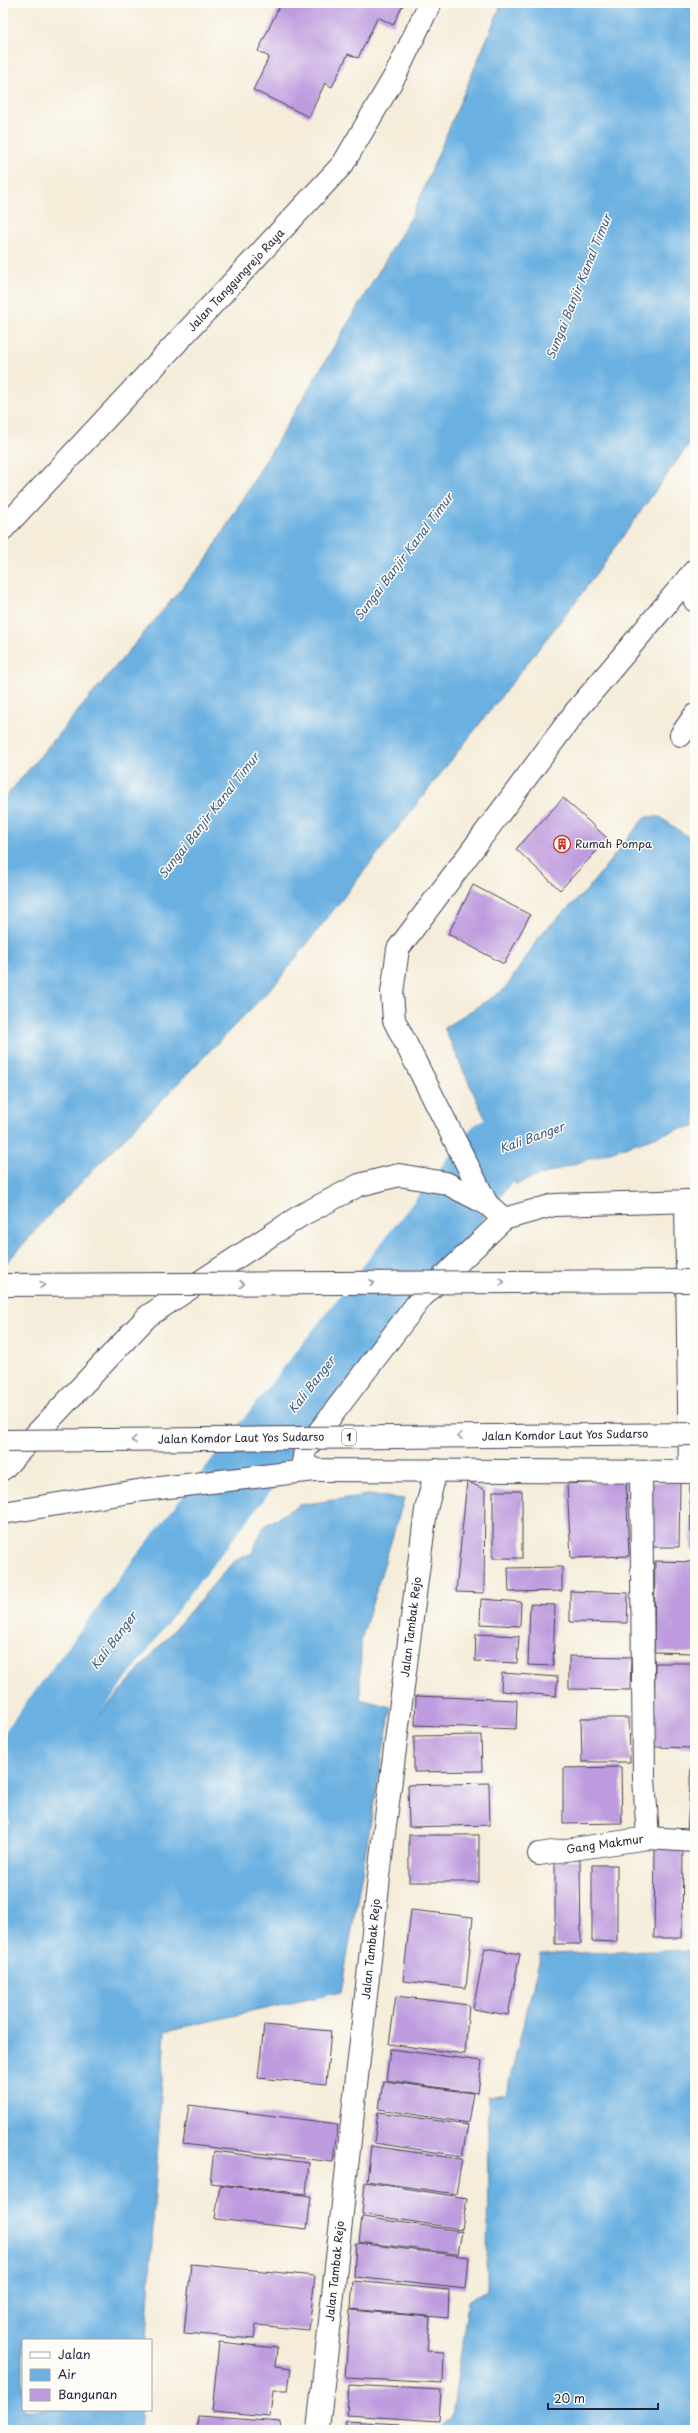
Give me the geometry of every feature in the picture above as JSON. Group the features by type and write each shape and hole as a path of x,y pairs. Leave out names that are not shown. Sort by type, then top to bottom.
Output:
{"main road":[{"name":"Jalan Tanggungrejo Raya","path":"3,529 343,164 396,74 430,3"},
{"path":"691,574 695,601"},
{"path":"482,1200 394,1020 392,994 398,949 576,711 691,574"},
{"path":"681,735 695,715"},
{"path":"3,1470 148,1316 300,1216 359,1185 399,1175 446,1183 482,1200 504,1219"},
{"path":"3,1513 143,1490 315,1470 692,1472 690,1201 554,1205 504,1219 422,1297 305,1450 303,1464 315,1470"},
{"path":"3,1285 695,1281"},
{"name":"Jalan Komdor Laut Yos Sudarso","path":"3,1441 695,1434"},
{"name":"Jalan Tambak Rejo","path":"318,2430 383,1841 426,1510 436,1470"},
{"path":"641,1472 644,1778 648,1838"},
{"name":"Gang Makmur","path":"539,1854 648,1838 695,1841"}],"water":[{"name":"Sungai Banjir Kanal Timur","path":"502,3 695,3 694,437 580,596 277,982 50,1214 3,1267 3,800 208,557 412,216"},
{"path":"645,817 660,817 695,842 695,1126 675,1130 515,1184 444,1028 505,989 542,933 586,891"},
{"path":"368,1495 404,1499 361,1640 360,1699 391,1707 341,1992 165,2031 146,2339 22,2339 22,2411 142,2411 140,2430 3,2430 3,1833 35,1789 233,1562 252,1553 264,1526 299,1505"},
{"path":"695,1950 695,2430 437,2430 452,2417 468,2301 487,2290 488,2097 506,2094 541,1954"}],"building":[{"path":"281,3 404,3 393,25 378,17 358,58 348,54 332,87 325,83 309,117 253,90 269,57 258,51"},
{"name":"Rumah Pompa","path":"563,798 608,839 560,890 516,849"},
{"path":"473,885 530,915 504,964 448,934"},
{"path":"467,1481 485,1490 484,1593 456,1592"},
{"path":"626,1481 629,1556 571,1558 567,1484"},
{"path":"651,1482 680,1482 679,1547 650,1547"},
{"path":"690,1485 695,1485 695,1550 691,1550"},
{"path":"493,1491 522,1491 522,1558 493,1558"},
{"path":"655,1561 695,1562 695,1653 654,1652"},
{"path":"562,1567 562,1591 509,1592 508,1568"},
{"path":"570,1591 628,1593 627,1623 570,1622"},
{"path":"481,1599 521,1602 520,1626 480,1624"},
{"path":"530,1604 555,1605 553,1666 528,1665"},
{"path":"476,1634 519,1636 517,1663 475,1661"},
{"path":"569,1656 631,1657 630,1690 569,1689"},
{"path":"655,1663 695,1663 695,1748 654,1747"},
{"path":"502,1673 558,1677 556,1696 501,1691"},
{"path":"416,1696 517,1700 516,1729 415,1725"},
{"path":"581,1718 629,1718 630,1762 582,1762"},
{"path":"481,1735 482,1771 414,1772 414,1736"},
{"path":"621,1767 622,1823 563,1824 563,1768"},
{"path":"691,1767 695,1767 695,1835 687,1834"},
{"path":"489,1783 490,1825 409,1827 408,1785"},
{"path":"409,1835 479,1835 479,1882 409,1882"},
{"path":"655,1846 683,1846 682,1938 654,1938"},
{"path":"555,1860 580,1860 581,1944 555,1944"},
{"path":"592,1865 617,1865 617,1942 592,1941"},
{"path":"411,1910 473,1917 466,1988 403,1981"},
{"path":"485,1948 520,1954 508,2015 473,2009"},
{"path":"396,1996 469,2005 465,2054 389,2044"},
{"path":"264,2025 331,2031 326,2084 258,2078"},
{"path":"390,2049 482,2061 478,2093 386,2080"},
{"path":"383,2081 473,2093 468,2123 379,2109"},
{"path":"189,2105 338,2124 333,2162 183,2144"},
{"path":"378,2112 468,2125 462,2156 374,2143"},
{"path":"371,2146 462,2159 456,2194 367,2181"},
{"path":"214,2151 309,2163 306,2194 210,2183"},
{"path":"365,2182 467,2198 462,2229 362,2214"},
{"path":"220,2185 311,2196 307,2229 215,2219"},
{"path":"362,2217 462,2231 458,2254 359,2242"},
{"path":"356,2243 469,2257 466,2289 354,2277"},
{"path":"191,2264 315,2276 309,2330 256,2325 254,2339 184,2333"},
{"path":"353,2281 449,2290 448,2318 351,2309"},
{"path":"350,2310 430,2317 427,2351 444,2352 443,2383 345,2378"},
{"path":"219,2342 277,2348 275,2367 291,2369 288,2390 273,2390 270,2417 212,2412"},
{"path":"349,2385 441,2390 439,2421 347,2415"},
{"path":"198,2416 281,2422 280,2430 197,2430"},
{"path":"346,2421 401,2424 401,2430 345,2430"}],"waterway":[{"name":"Kali Banger","path":"3,1789 156,1584 495,1151 695,1079"}],"place":[{"name":"Rumah Pompa","path":"562,844"}]}
